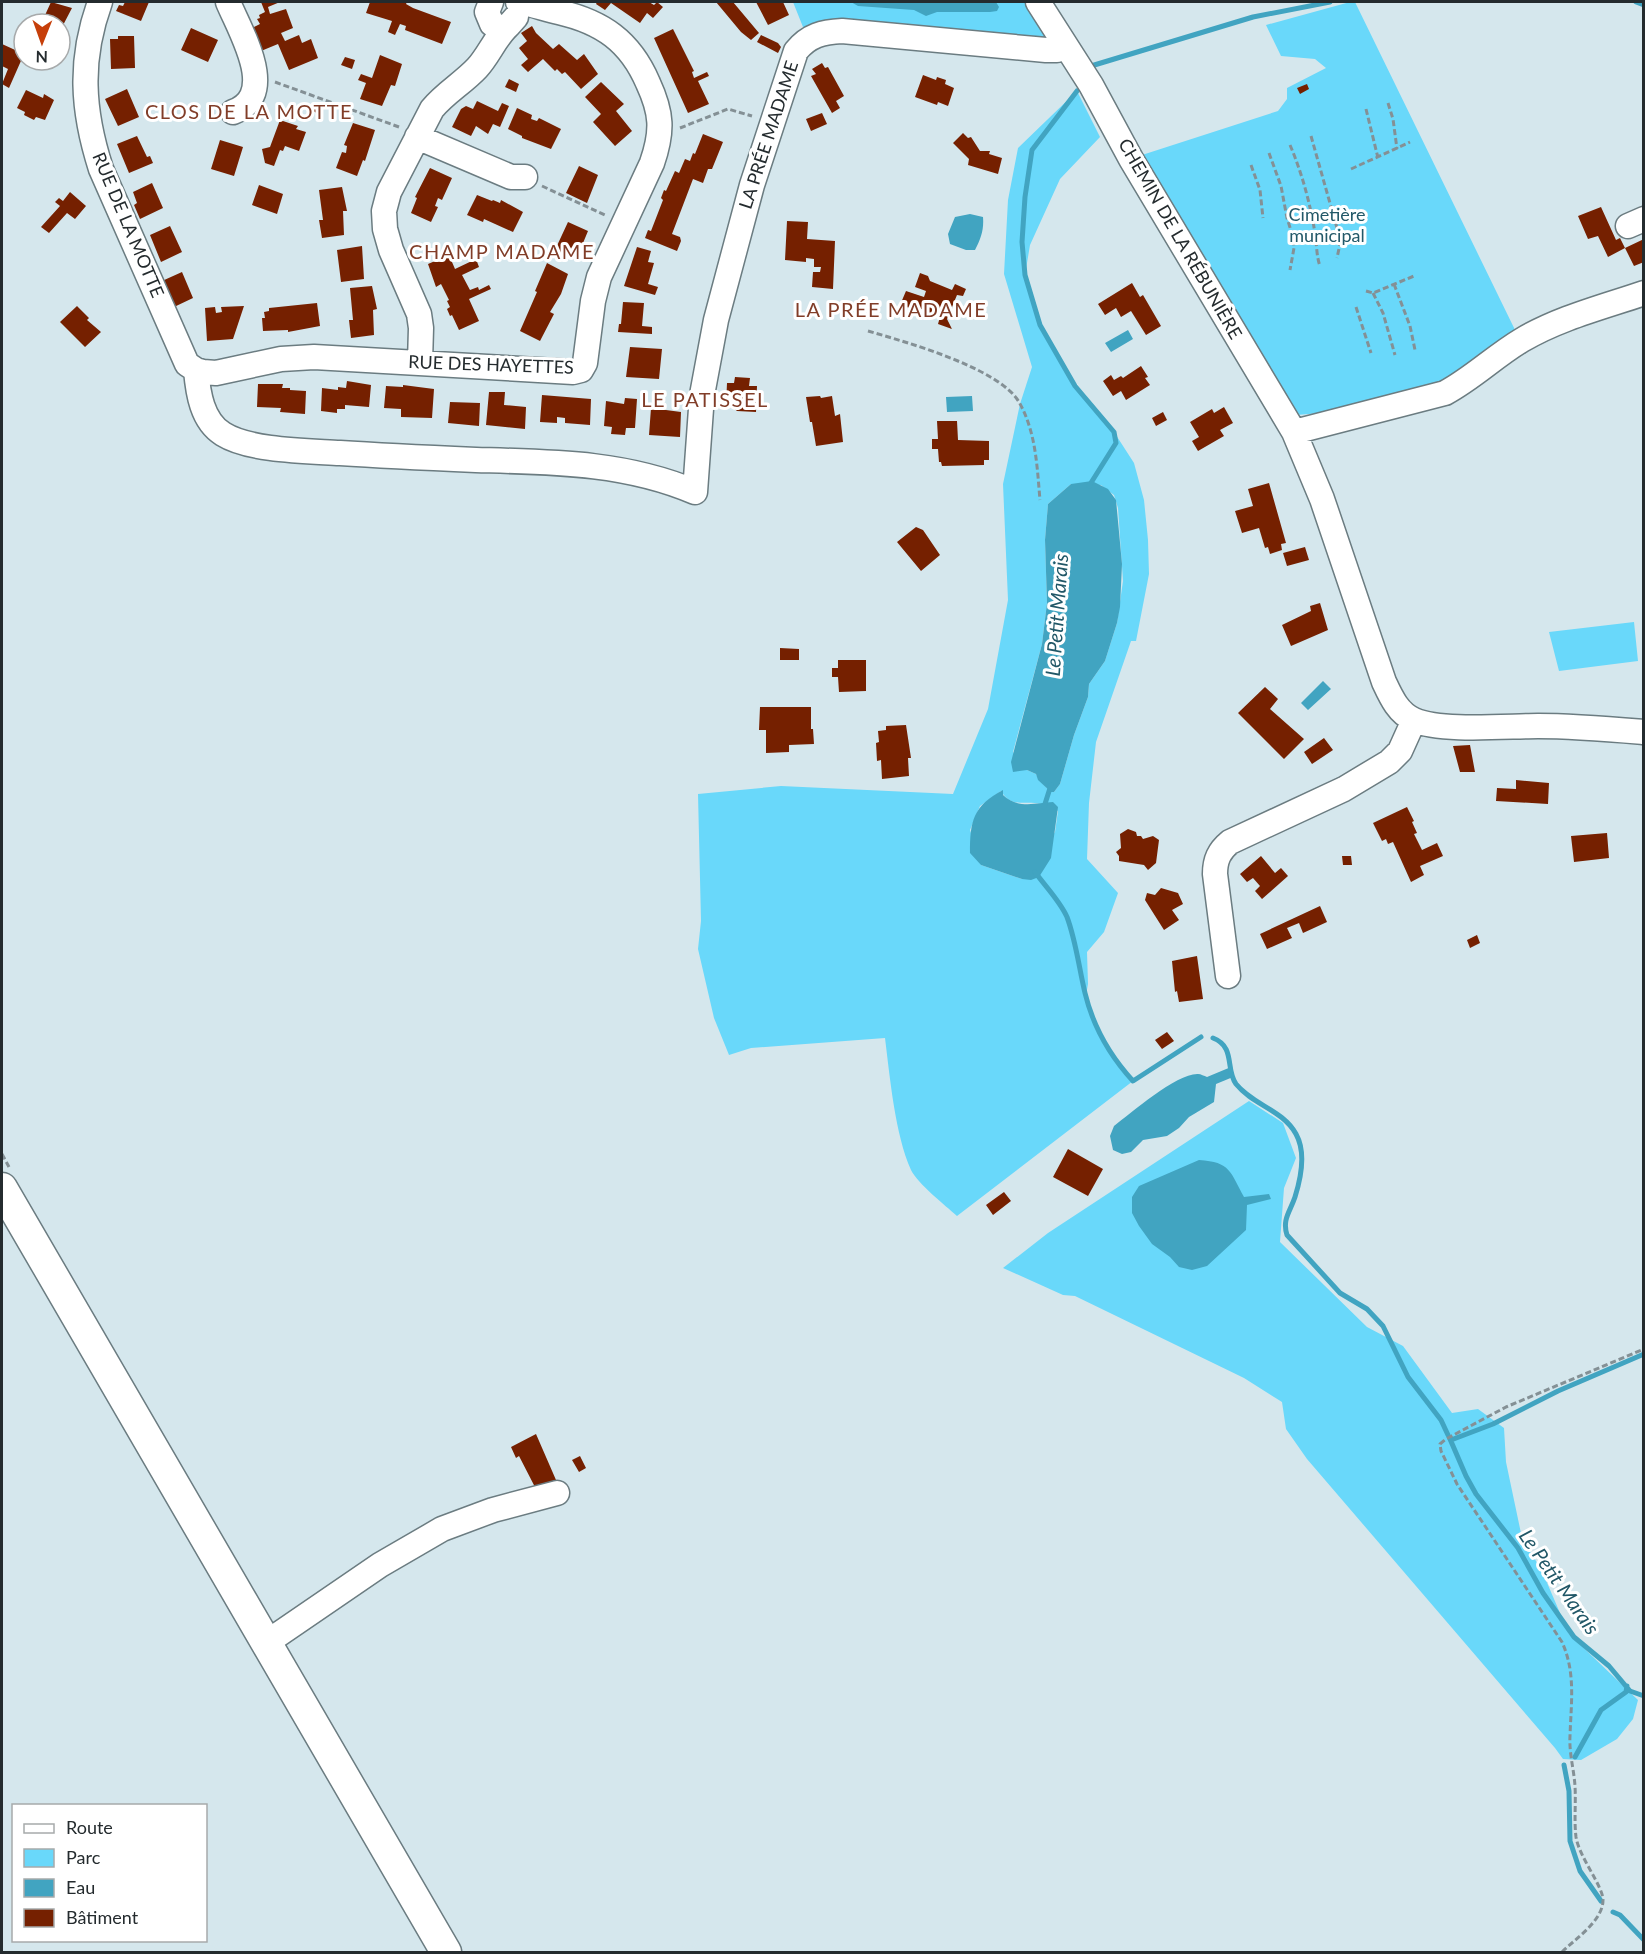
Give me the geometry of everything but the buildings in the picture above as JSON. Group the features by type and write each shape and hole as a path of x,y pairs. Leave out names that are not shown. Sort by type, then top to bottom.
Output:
{"main road":[{"path":"2,1188 446,1953"}],"street":[{"name":"RUE DE LA MOTTE","path":"100,2 87,49 84,77 85,105 91,140 101,169 188,364 195,370"},
{"path":"228,2 256,77 255,90 250,102 233,112"},
{"name":"CHEMIN DE LA RÉBUNIÈRE","path":"1038,2 1091,85 1131,159 1294,432 1311,469 1337,540 1384,682 1392,700 1400,710 1414,720"},
{"name":"RUE DES HAYETTES","path":"195,370 216,373 281,359 314,357 573,372 581,370 585,363 593,301 599,277 622,223 652,163 660,127 659,112 653,94 635,58 624,45 595,24 554,7 536,15 499,10"},
{"path":"420,362 419,314 391,250 385,229 384,211 389,192 432,109 440,99 478,67 484,45 499,10"},
{"name":"LA PRÉE MADAME","path":"195,370 198,391 212,426 224,435 258,445 301,451 588,464 646,475 695,492 702,395 739,230 771,122 796,51 802,43 825,32 842,31 1046,50 1057,50 1065,46"},
{"path":"417,137 510,177 525,177"},
{"path":"1294,432 1445,393 1460,385 1523,340 1568,319 1644,292"},
{"path":"1228,976 1215,874 1215,865 1223,848 1230,842 1344,789 1389,762 1400,751 1414,720 1444,726 1561,726 1644,732"},
{"path":"266,1643 380,1565 442,1529 494,1510 557,1493"}],"path":[{"path":"256,77 277,82 403,128 417,137"},
{"path":"1388,103 1393,119 1397,149"},
{"path":"660,127 682,128 728,109 771,122"},
{"path":"1365,109 1378,158"},
{"path":"1311,136 1337,228 1340,244 1337,258"},
{"path":"1351,169 1410,142"},
{"path":"1290,145 1298,165 1315,230 1317,259 1320,266"},
{"path":"1269,153 1281,186 1293,237 1294,248 1290,270"},
{"path":"1251,165 1260,190 1263,218"},
{"path":"525,177 622,223"},
{"path":"1366,291 1373,293 1414,276"},
{"path":"1394,284 1410,326 1415,350"},
{"path":"1373,293 1383,313 1395,355"},
{"path":"1356,307 1371,353"},
{"path":"868,331 933,352 990,377 1014,395 1031,428 1036,451 1040,500"},
{"path":"1562,1953 1596,1918 1602,1908 1603,1898 1584,1861 1576,1837 1575,1784 1570,1737 1572,1691 1569,1658 1562,1642 1535,1600 1457,1484 1440,1449 1440,1444 1506,1407 1644,1349"}],"green space":[{"path":"793,2 1035,2 1058,39 805,32"},
{"name":"Cimetière municipal","path":"1355,2 1517,334 1457,380 1335,412 1296,415 1142,155 1278,111 1287,99 1287,88 1326,68 1315,59 1281,56 1266,25"},
{"path":"1077,91 1100,137 1060,179 1030,245 1025,275 1040,325 1075,386 1114,432 1134,463 1144,500 1149,574 1136,641 1131,641 1096,742 1089,803 1087,859 1118,893 1104,932 1087,952 1086,995 1094,1019 1116,1062 1133,1081 957,1216 914,1176 905,1156 891,1088 885,1038 751,1048 729,1055 714,1018 698,949 701,921 698,794 781,786 953,794 988,709 1008,600 1003,484 1020,404 1032,367 1004,274 1008,200 1018,148","holes":["1071,484 1101,485 1114,495 1118,508 1123,581 1117,623 1105,661 1089,684 1088,697 1060,784 1054,792 1051,792 1036,774 1027,770 1013,752 1042,644 1047,603 1045,540 1048,504","1001,791 1012,801 1041,804 1058,811 1055,832 1022,879 981,865 970,830 980,806"]},
{"path":"1634,622 1638,661 1559,671 1549,632"},
{"path":"1249,1101 1283,1123 1296,1158 1284,1188 1280,1242 1367,1327 1403,1346 1452,1413 1478,1409 1504,1428 1506,1462 1522,1538 1542,1571 1569,1634 1638,1700 1633,1719 1617,1739 1581,1760 1563,1759 1307,1459 1286,1429 1282,1402 1244,1378 1075,1296 1063,1295 1003,1268 1048,1233"}],"water":[{"path":"851,2 996,2 999,7 997,11 990,12 937,12 926,16 914,10 858,6"},
{"path":"970,214 983,217 982,234 975,250 966,250 950,244 948,234 955,217"},
{"path":"1128,330 1133,339 1111,352 1105,343"},
{"path":"972,396 973,411 947,412 946,397"},
{"path":"1092,481 1108,489 1116,500 1122,564 1120,607 1105,661 1089,684 1088,697 1060,784 1054,792 1051,792 1038,780 1036,774 1027,770 1013,772 1011,762 1042,644 1047,603 1045,540 1048,504 1071,484"},
{"path":"1323,681 1331,689 1308,710 1301,703"},
{"path":"1003,790 1003,795 1020,804 1053,802 1058,807 1051,858 1039,877 1031,880 981,865 970,853 971,832 975,816 985,802"},
{"path":"1231,1067 1233,1077 1216,1084 1214,1102 1189,1117 1179,1128 1167,1136 1143,1140 1131,1152 1122,1154 1113,1150 1110,1136 1114,1126 1154,1095 1189,1075 1199,1074 1207,1077"},
{"path":"1199,1160 1224,1166 1232,1175 1244,1197 1269,1194 1271,1199 1247,1205 1246,1230 1207,1266 1192,1270 1179,1267 1152,1244 1132,1213 1132,1197 1139,1186"}],"waterway":[{"path":"1090,64 1091,66 1253,17 1330,2"},
{"path":"1636,2 1644,5"},
{"name":"Le Petit Marais","path":"1077,91 1032,150 1025,197 1022,242 1025,275 1040,325 1075,386 1114,432 1116,443 1089,486"},
{"name":"Le Petit Marais","path":"1044,807 1051,785"},
{"name":"Le Petit Marais","path":"1035,872 1067,917 1088,1005 1110,1051 1133,1081 1201,1037"},
{"name":"Le Petit Marais","path":"1213,1038 1225,1047 1236,1084 1284,1119 1299,1141 1302,1157 1301,1173 1286,1220 1287,1235 1340,1293 1367,1309 1383,1326 1408,1377 1441,1420 1448,1435"},
{"path":"1451,1440 1493,1424 1558,1391 1644,1354"},
{"name":"Le Petit Marais","path":"1450,1439 1476,1494 1518,1548 1543,1593 1574,1637 1609,1666 1630,1691 1644,1696"},
{"name":"Le Petit Marais","path":"1575,1757 1601,1710 1626,1692 1627,1686"},
{"name":"Le Petit Marais","path":"1564,1765 1569,1791 1570,1841 1580,1871 1601,1901"},
{"name":"Le Petit Marais","path":"1613,1912 1620,1915 1644,1940"}],"district":[{"name":"CLOS DE LA MOTTE","path":"249,112"},
{"name":"CHAMP MADAME","path":"502,252"},
{"name":"LA PRÉE MADAME","path":"891,310"},
{"name":"LE PATISSEL","path":"705,400"}]}
